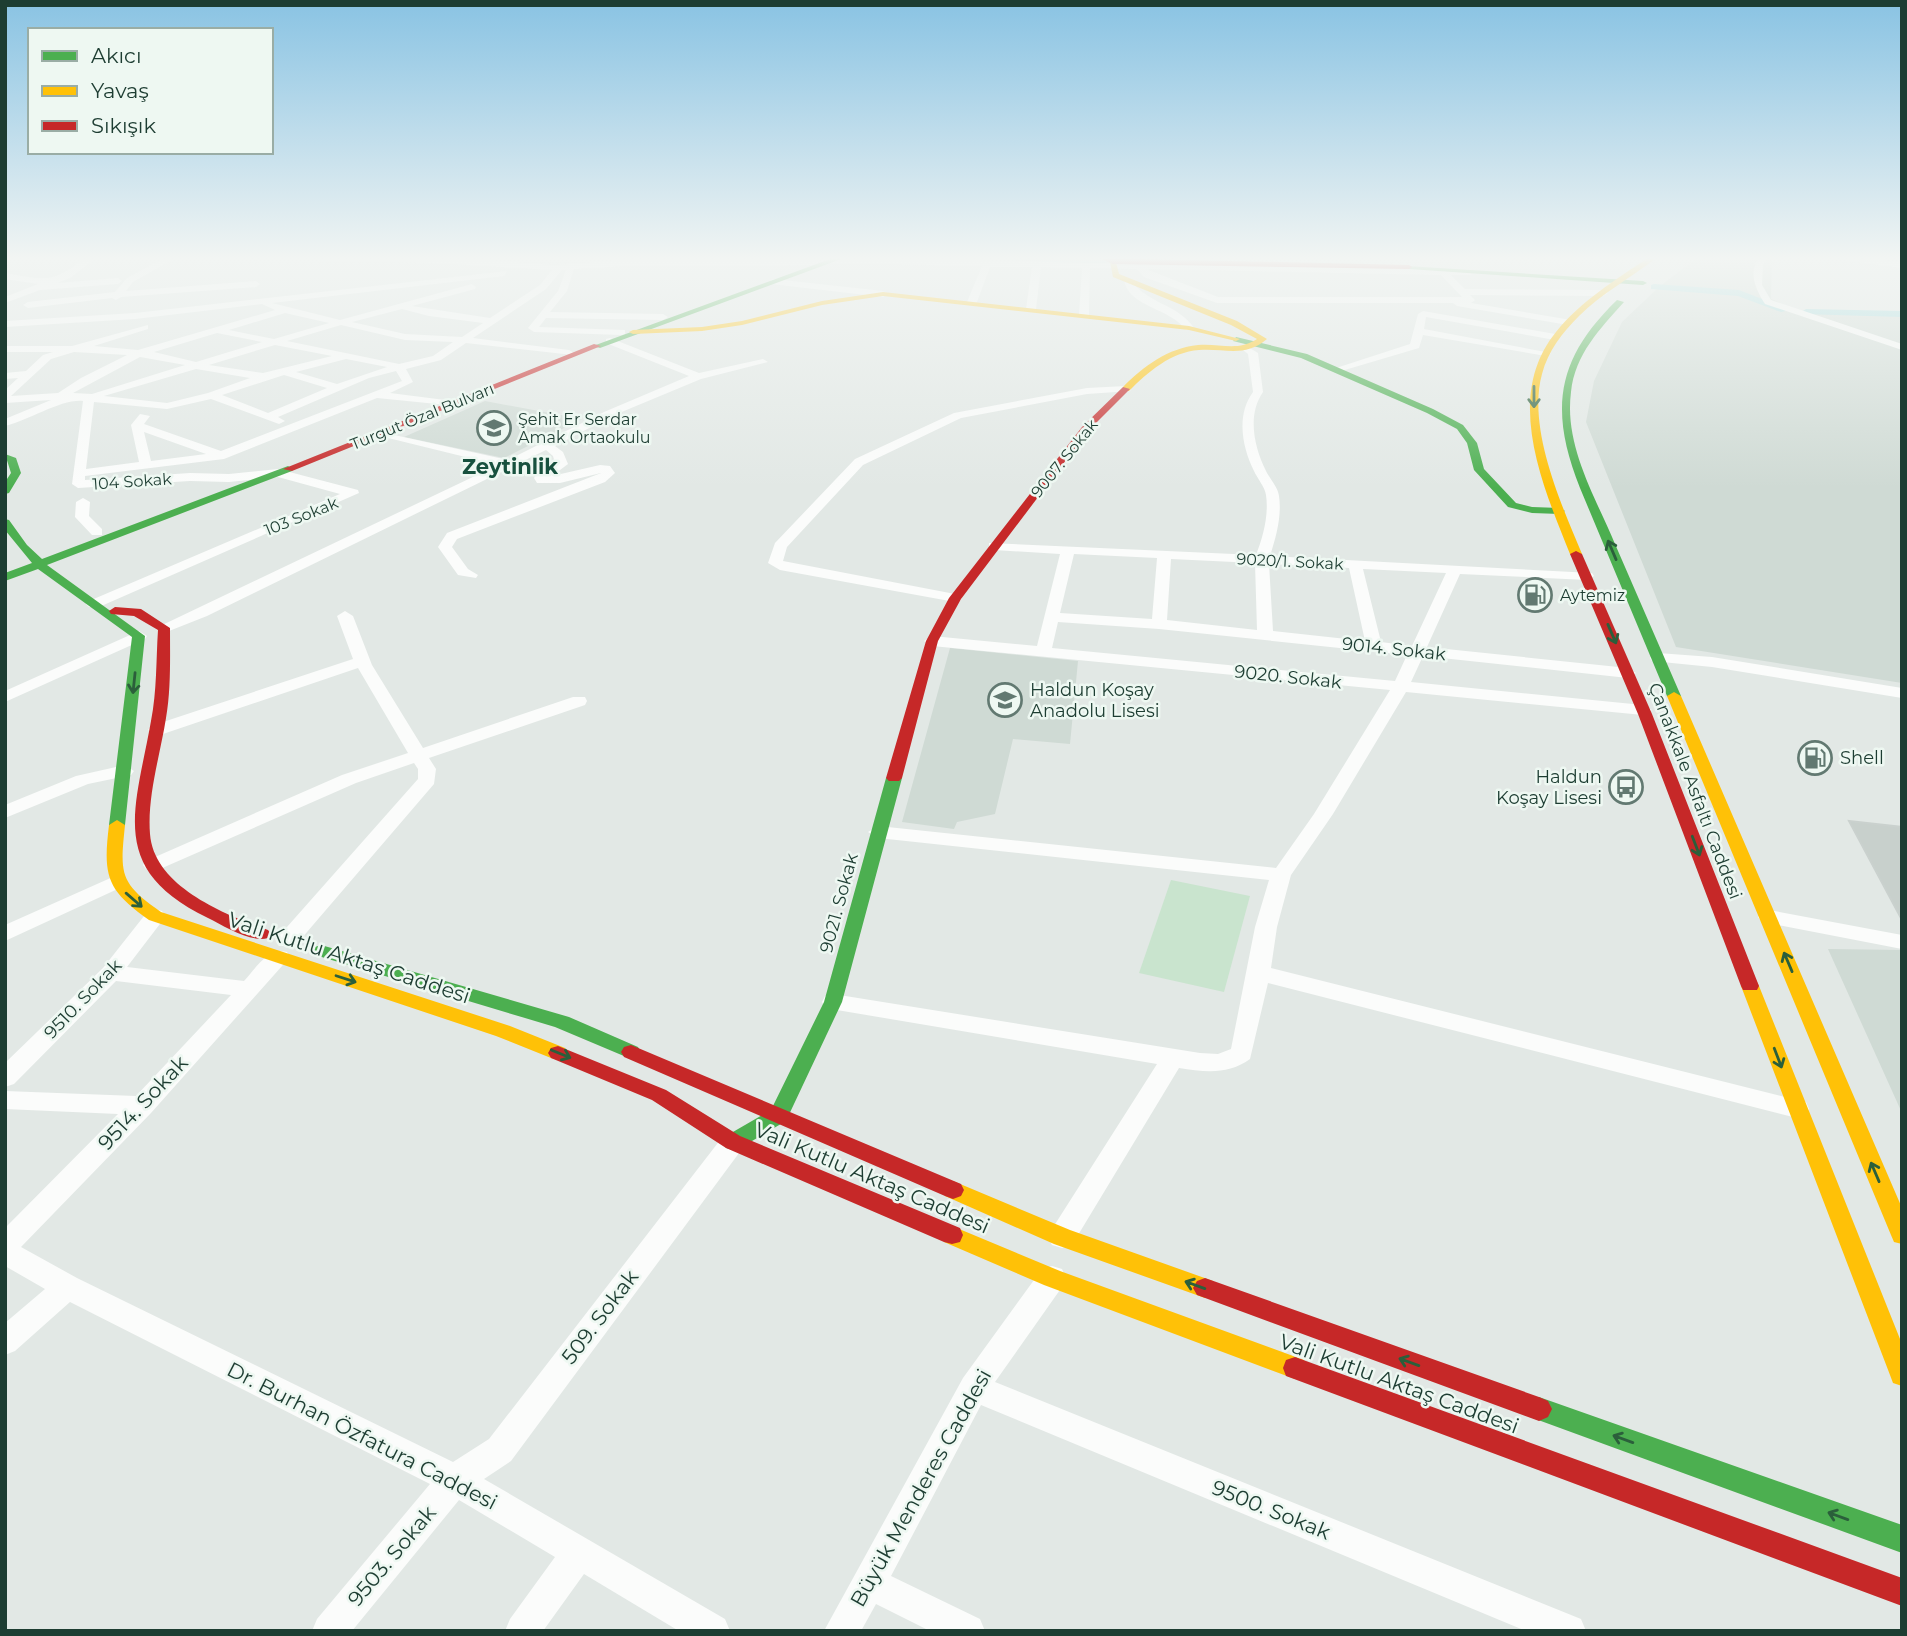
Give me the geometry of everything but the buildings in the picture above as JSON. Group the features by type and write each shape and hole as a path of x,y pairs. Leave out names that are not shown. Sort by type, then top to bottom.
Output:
{"main road":[{"path":"622,335 631,334"},
{"path":"1212,334 1338,369 1395,394 1460,427 1472,443 1479,470 1512,505 1560,511"},
{"path":"1253,346 1263,339 1258,334"},
{"name":"Çanakkale Asfaltı Caddesi","path":"1557,334 1534,382 1534,422 1560,511 1643,710 1902,1375"},
{"name":"Çanakkale Asfaltı Caddesi","path":"1591,334 1578,352 1565,384 1566,424 1583,481 1902,1235"},
{"name":"Turgut Özal Bulvarı","path":"5,568 34,561 278,473 569,353 622,335"},
{"name":"Turgut Özal Bulvarı","path":"5,577 97,532 622,335"},
{"name":"9007. Sokak","path":"932,641 955,598 1085,429 1156,361 1191,348 1253,346"},
{"path":"5,457 12,460 5,491"},
{"path":"5,522 34,561 113,621 139,636 113,859 134,874"},
{"path":"98,607 136,612 164,628"},
{"name":"Vali Kutlu Aktaş Caddesi","path":"164,628 161,703 142,826 143,845 134,874 135,903 155,916 562,1022 1062,1237 1902,1539"},
{"name":"9021. Sokak","path":"779,1115 833,1002 932,641"},
{"name":"Vali Kutlu Aktaş Caddesi","path":"134,874 182,895 283,949 503,1031 659,1095 733,1142 1052,1278 1902,1592"},
{"path":"733,1142 779,1115"}],"street":[{"path":"5,398 47,357 120,334"},
{"path":"5,423 26,417 65,396 85,380 137,354 205,334"},
{"path":"235,334 346,356"},
{"path":"89,397 302,334"},
{"path":"365,334 402,352 437,358 471,334"},
{"path":"611,334 622,335 698,376"},
{"path":"1338,369 1415,346 1418,334"},
{"path":"1438,334 1546,353"},
{"path":"1540,334 1555,337"},
{"path":"1864,334 1902,347"},
{"path":"145,463 137,425 145,414 262,377 346,356 402,352 463,340 569,353"},
{"path":"1253,346 1258,392 1251,401 1248,416 1250,443 1259,470 1273,494 1270,533 1262,559 1265,637"},
{"path":"5,349 74,348 169,356 198,366 262,377"},
{"path":"268,417 339,388 402,352"},
{"path":"81,473 145,463 221,456 408,382 402,352"},
{"path":"164,628 215,607 608,414 698,376 763,362"},
{"path":"285,372 339,388"},
{"path":"5,376 29,374"},
{"path":"955,598 775,563 780,546 859,462 958,415 1087,391 1126,389"},
{"path":"212,395 293,427"},
{"path":"377,395 446,403"},
{"path":"5,398 89,397 167,406"},
{"name":"104 Sokak","path":"89,397 78,484 190,477"},
{"path":"137,425 221,456"},
{"path":"380,433 509,464"},
{"path":"471,575 463,572 445,547 452,536 601,479 609,473 606,469 560,479 541,480 540,478 562,464 559,455 547,445"},
{"name":"103 Sokak","path":"98,607 168,570 353,493 278,473 229,478 190,477"},
{"path":"83,502 82,517 97,532"},
{"name":"9020/1. Sokak","path":"994,546 1587,576"},
{"path":"1043,653 1068,549"},
{"path":"1159,624 1164,554"},
{"path":"1355,565 1374,646"},
{"path":"833,1002 1173,1058 1221,1063 1234,1060 1242,1053 1266,927 1280,875 1323,814 1400,688 1455,570"},
{"path":"345,616 362,661 419,756"},
{"name":"9014. Sokak","path":"1053,617 1159,624 1628,673"},
{"path":"10,690 139,636"},
{"name":"9020. Sokak","path":"932,641 1643,710"},
{"path":"1658,658 1712,663 1902,693"},
{"path":"157,730 362,661"},
{"path":"5,934 349,779 579,701"},
{"name":"9514. Sokak","path":"5,1246 142,1106 248,989 427,780 428,769 419,756"},
{"path":"5,812 83,780 125,771"},
{"path":"878,832 1280,875"},
{"name":"9510. Sokak","path":"5,1078 111,973 155,916"},
{"path":"1769,917 1902,942"},
{"path":"111,973 248,989"},
{"path":"1259,973 1798,1110"},
{"path":"1062,1237 1173,1058"},
{"path":"5,1100 142,1106"},
{"name":"509. Sokak","path":"455,1480 500,1450 733,1142"},
{"name":"Dr. Burhan Özfatura Caddesi","path":"5,1252 67,1287 455,1480 713,1631"},
{"name":"Büyük Menderes Caddesi","path":"841,1631 974,1388 1052,1278"},
{"path":"5,1342 67,1287"},
{"name":"9500. Sokak","path":"974,1388 1569,1631"},
{"name":"9503. Sokak","path":"329,1631 455,1480"},
{"path":"522,1631 579,1552"},
{"path":"869,1583 968,1631"}],"shaded area":[{"path":"1616,334 1902,334 1902,683 1676,647 1586,422 1594,381"},
{"name":"Şehit Er Serdar Amak Ortaokulu","path":"485,401 582,419 504,458 404,437"},
{"name":"Haldun Koşay Anadolu Lisesi","path":"950,648 1078,661 1070,744 1013,739 995,814 957,822 954,829 902,822"},
{"path":"1828,949 1902,950 1902,1113"}],"green space":[{"path":"1171,880 1250,896 1224,992 1139,973"}],"traffic: fast":[{"path":"597,346 629,334"},
{"path":"1590,334 1574,362 1569,377 1565,407 1569,439 1579,472 1674,696"},
{"path":"1236,339 1304,356 1430,411 1460,427 1472,443 1479,470 1512,505 1532,510 1560,511"},
{"path":"5,457 12,460 16,473 5,491"},
{"path":"5,577 288,469"},
{"path":"5,522 23,547 44,568 139,636 117,825"},
{"path":"733,1142 779,1115 833,1002 894,778"},
{"path":"321,951 562,1022 631,1052"},
{"path":"1539,1409 1902,1539"}],"traffic: slow":[{"path":"1216,334 1236,339"},
{"path":"1126,389 1154,364 1170,355 1200,347 1243,349 1263,339 1255,334"},
{"path":"1558,334 1548,348 1536,378 1535,419 1552,491 1576,554"},
{"path":"1674,696 1902,1235"},
{"path":"117,825 114,857 116,879 129,896 155,916 503,1031 558,1053"},
{"path":"1750,986 1902,1375"},
{"path":"953,1190 1062,1237 1205,1288"},
{"path":"952,1235 1052,1278 1295,1368"}],"traffic: jam":[{"path":"288,469 597,346"},
{"path":"894,778 932,641 955,598 1085,429 1126,389"},
{"path":"1576,554 1645,714 1750,986"},
{"path":"115,611 137,612 164,628 161,703 142,818 144,847 152,864 177,891 210,912 262,934"},
{"path":"631,1052 953,1190"},
{"path":"558,1053 659,1095 733,1142 952,1235"},
{"path":"1205,1288 1539,1409"},
{"path":"1295,1368 1902,1592"}],"place":[{"name":"Şehit Er Serdar Amak Ortaokulu","path":"494,428"},
{"name":"Aytemiz","path":"1535,595"},
{"name":"Haldun Koşay Anadolu Lisesi","path":"1005,700"},
{"name":"Shell","path":"1815,758"},
{"name":"Haldun Koşay Lisesi","path":"1626,787"}],"district":[{"name":"Zeytinlik","path":"510,467"}]}
